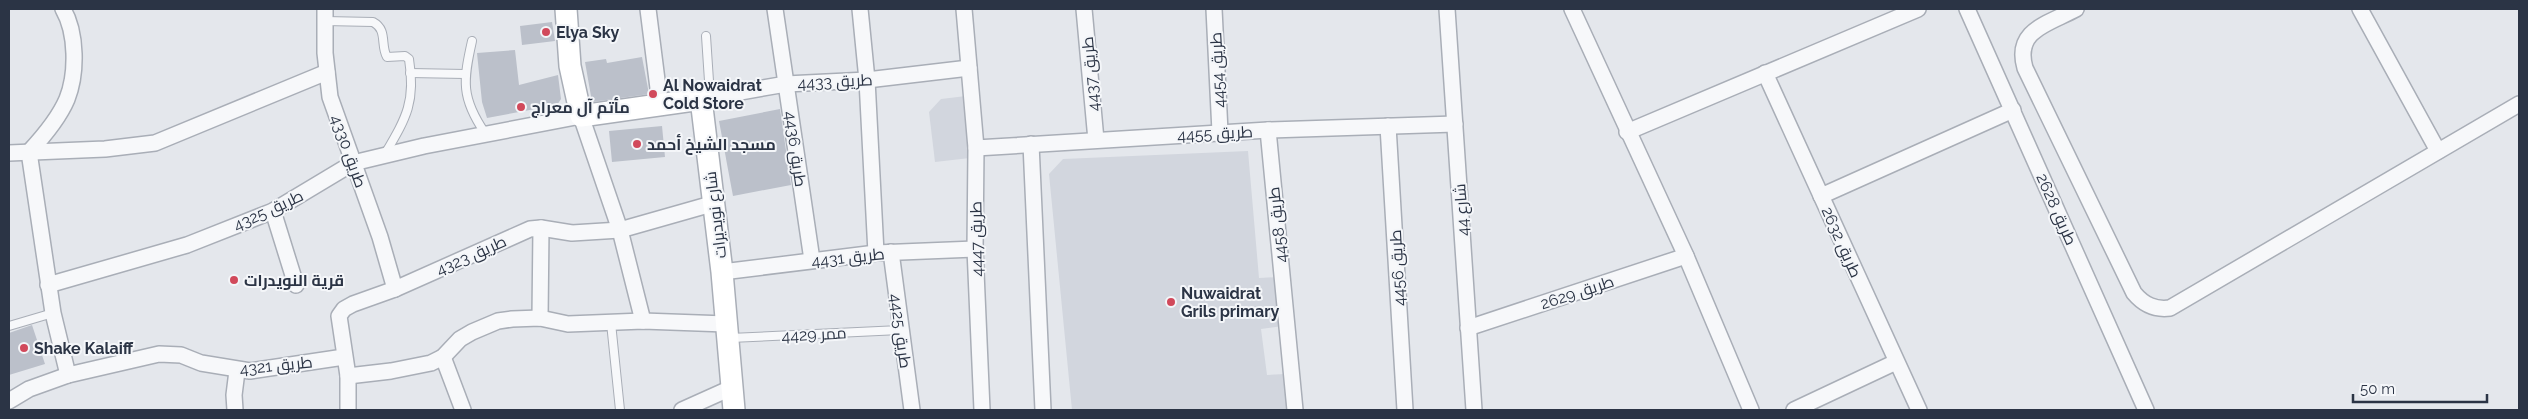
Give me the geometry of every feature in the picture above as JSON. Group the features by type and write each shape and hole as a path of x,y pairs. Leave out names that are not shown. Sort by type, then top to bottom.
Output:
{"street":[{"path":"63,9 68,16 74,49 67,99 45,134 29,152 53,314 68,375"},
{"path":"566,9 570,66 581,116 620,230 643,321"},
{"path":"648,9 660,104"},
{"name":"طريق 4436","path":"775,9 812,260"},
{"path":"860,9 867,80 876,252"},
{"name":"طريق 4447","path":"964,9 976,148 975,249 982,410"},
{"name":"طريق 4437","path":"1084,9 1096,140"},
{"name":"طريق 4454","path":"1214,9 1220,132"},
{"name":"شارع 44","path":"1448,9 1474,410"},
{"path":"1572,9 1627,132 1686,256 1751,410"},
{"path":"1627,132 1918,9"},
{"name":"طريق 2628","path":"1967,9 2146,410"},
{"path":"2076,9 2029,34 2022,44 2021,56 2029,77 2134,293 2140,300 2152,307 2170,308 2519,104"},
{"path":"2360,9 2438,151"},
{"name":"طريق 4330","path":"325,15 330,97 380,237 395,289"},
{"name":"طريق 4433","path":"705,97 786,84 867,80 969,68"},
{"path":"9,153 105,149 155,143 327,72"},
{"name":"طريق 2632","path":"1765,73 1918,410"},
{"path":"581,116 705,97"},
{"name":"شارع نويديرات","path":"705,97 734,410"},
{"path":"1821,196 2013,110"},
{"name":"طريق 4325","path":"48,285 187,246 273,211 353,163 485,133 581,116"},
{"name":"طريق 4455","path":"976,148 1220,132 1455,124"},
{"name":"طريق 4456","path":"1388,126 1405,410"},
{"name":"طريق 4458","path":"1268,130 1295,410"},
{"path":"1031,144 1043,410"},
{"name":"طريق 4323","path":"344,357 338,325 339,316 344,309 395,289 521,232 541,228 572,232 620,230 714,203"},
{"path":"273,211 296,286"},
{"path":"540,318 541,228"},
{"name":"طريق 4431","path":"722,272 876,252 975,249"},
{"name":"طريق 4425","path":"891,252 912,410"},
{"name":"طريق 2629","path":"1468,328 1686,256"},
{"path":"348,376 391,371 431,363 443,357 460,339 484,326 512,319 540,318 568,324 643,321 726,331"},
{"name":"طريق 4321","path":"9,401 29,389 68,375 159,354 181,355 202,363 237,371 250,371 344,357"},
{"path":"344,357 348,376 348,410"},
{"path":"443,357 463,410"},
{"path":"1794,410 1896,362"},
{"path":"235,410 234,395 237,371"},
{"path":"682,410 731,388"}],"lane":[{"path":"325,15 373,22 379,25 382,31 385,55 389,58 407,57 410,73 411,104 407,118 384,156"},
{"path":"705,97 706,36"},
{"path":"472,41 465,74 469,106 485,133"},
{"path":"410,73 465,74"},
{"path":"9,326 53,314"},
{"path":"611,323 620,410"},
{"name":"ممر 4429","path":"726,331 900,330"}],"shaded area":[{"path":"966,96 970,158 935,162 929,112 941,99"},
{"name":"Nuwaidrat Grils primary","path":"1248,151 1259,278 1279,277 1283,326 1261,329 1267,375 1285,374 1289,410 1072,410 1049,174 1063,159"}],"building":[{"path":"552,22 555,41 522,45 520,26"},
{"path":"515,50 519,85 558,75 561,99 557,105 487,118 482,102 477,53"},
{"path":"642,57 649,94 592,102 585,62 606,59 607,63"},
{"path":"780,109 791,185 733,196 719,121"},
{"name":"مسجد الشيخ أحمد","path":"662,126 665,157 612,162 609,131"},
{"name":"Shake Kalaiff","path":"32,325 45,364 9,375 9,333"}],"place":[{"name":"Elya Sky","path":"546,32"},
{"name":"Al Nowaidrat Cold Store","path":"653,94"},
{"name":"مأتم آل معراج","path":"521,107"},
{"name":"مسجد الشيخ أحمد","path":"637,144"},
{"name":"قرية النويدرات","path":"234,280"},
{"name":"Nuwaidrat Grils primary","path":"1171,302"},
{"name":"Shake Kalaiff","path":"24,348"}]}
